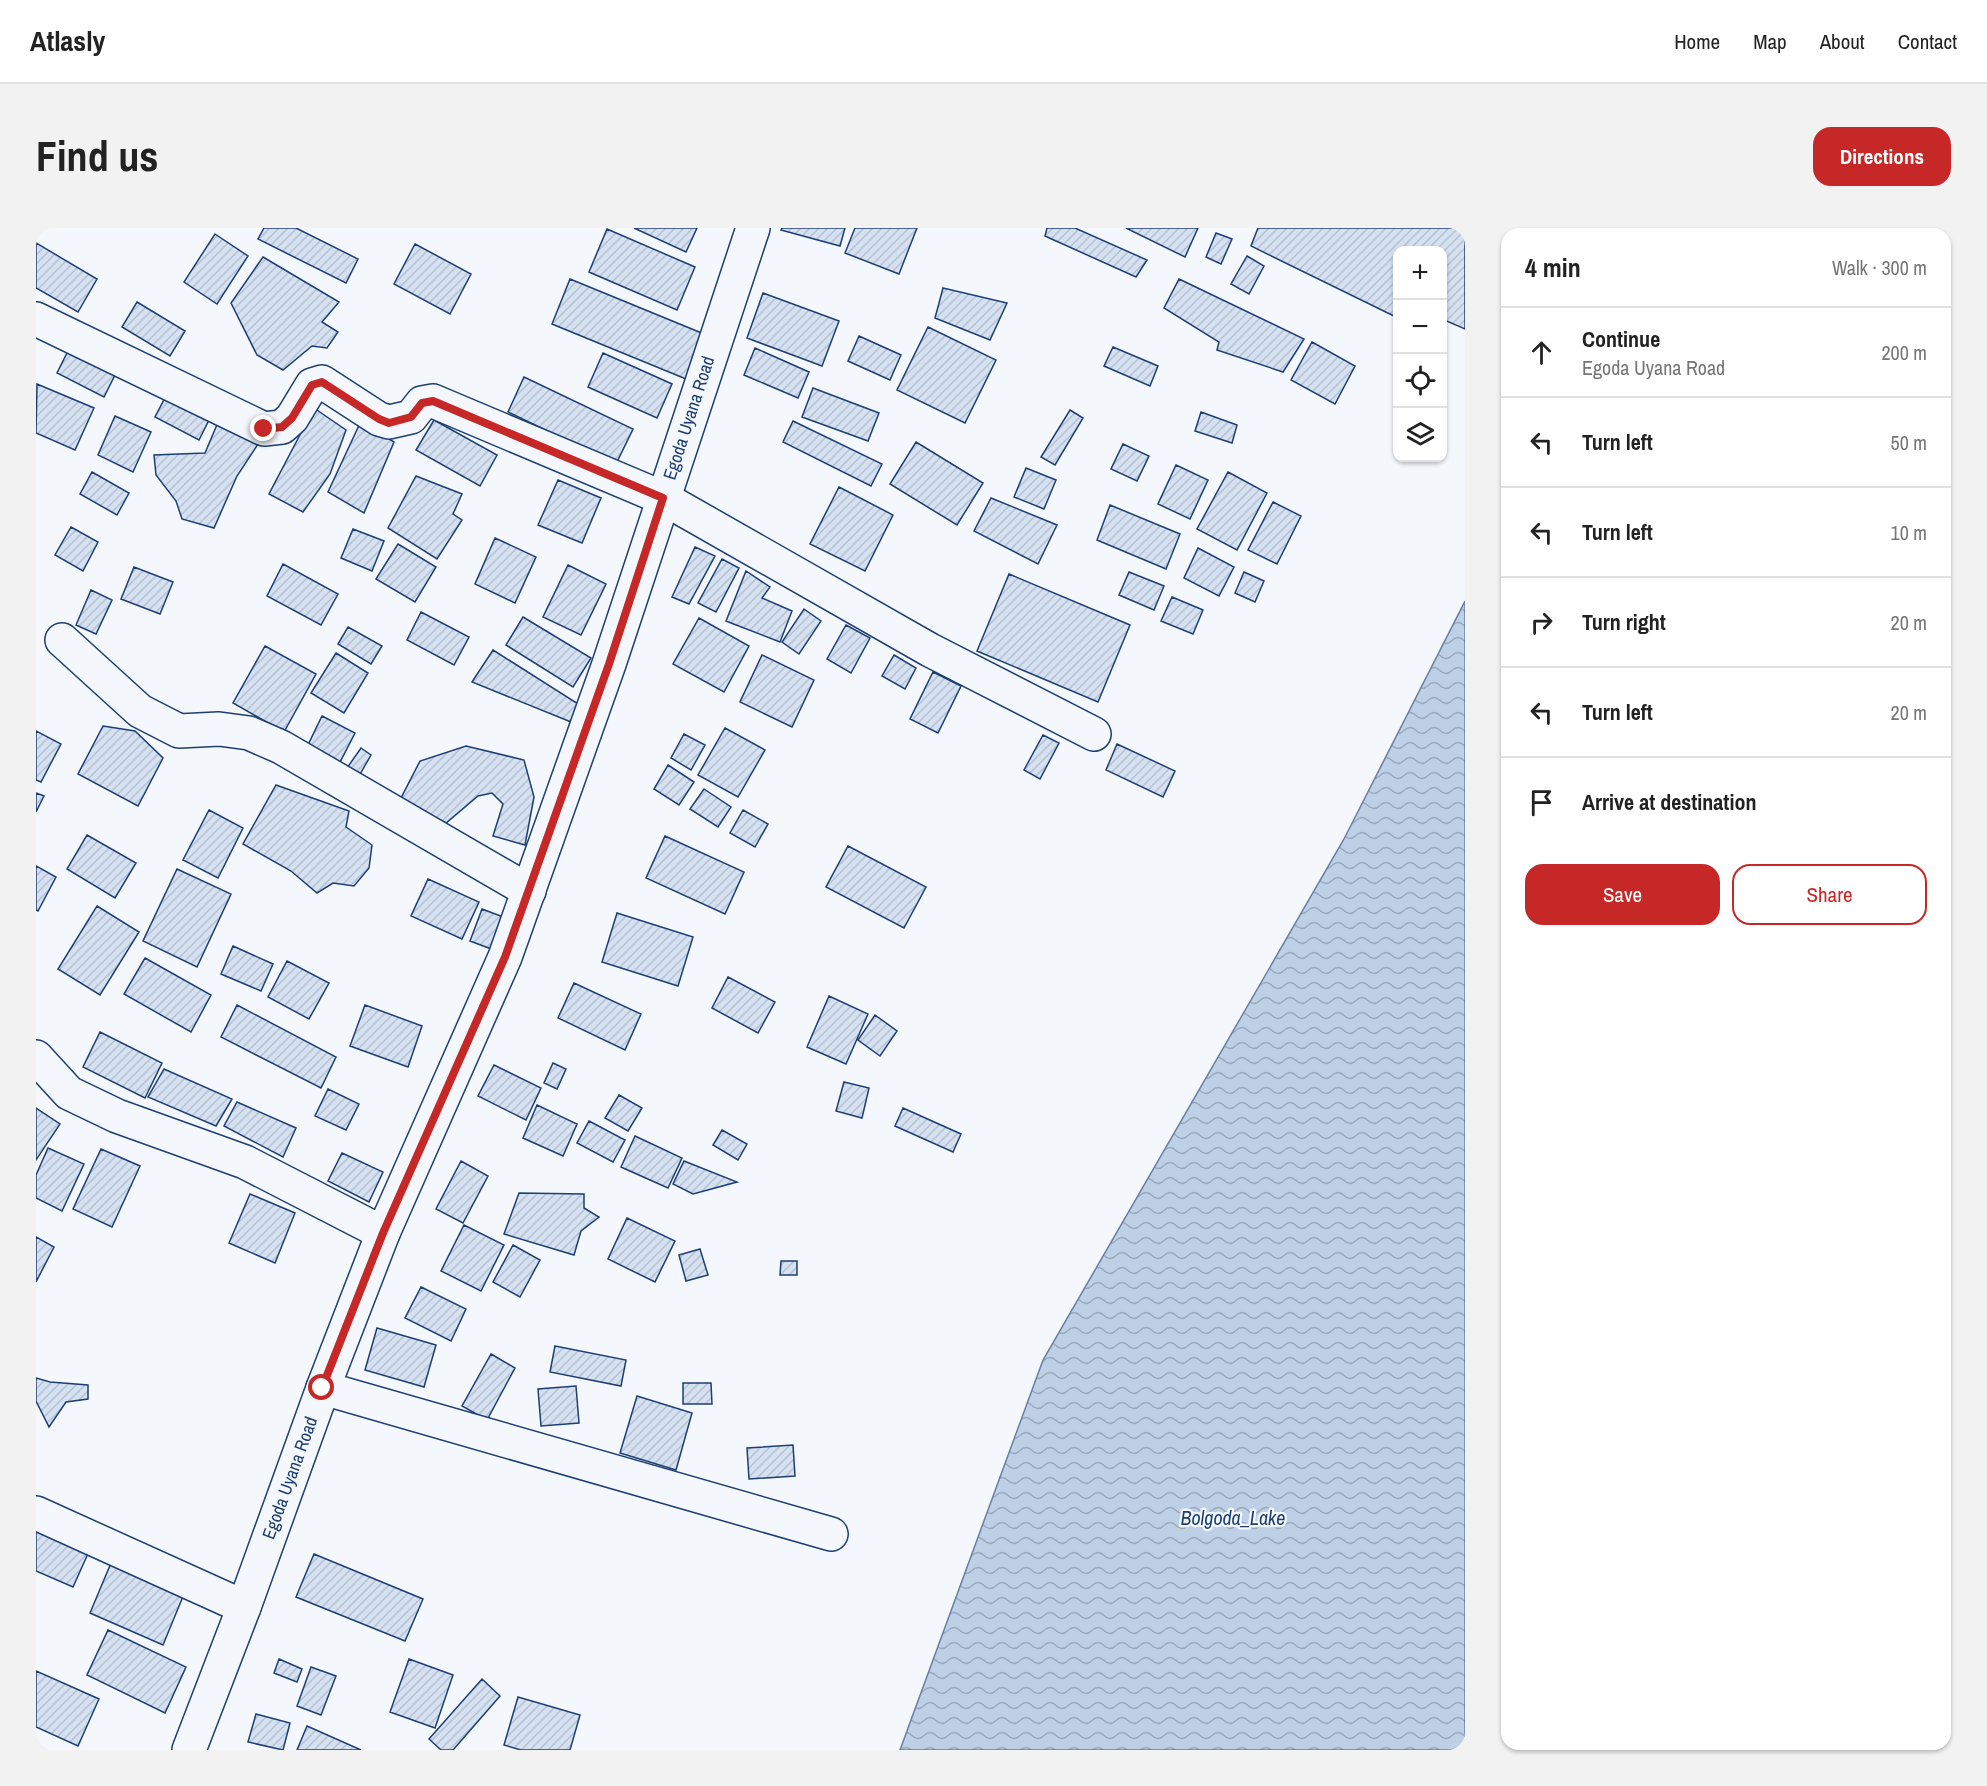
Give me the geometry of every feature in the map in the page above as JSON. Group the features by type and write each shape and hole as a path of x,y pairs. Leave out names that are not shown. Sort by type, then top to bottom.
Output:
{"street":[{"name":"Egoda Uyana Road","path":"189,1750 244,1607 322,1388 383,1233 505,957 609,664 753,228"},
{"path":"36,319 264,429 282,427 292,418 312,385 322,382 379,419 389,423 411,417 422,403 433,401 663,498 930,650 1094,734"},
{"path":"62,640 140,711 179,731 219,729 249,733 281,747 529,891"},
{"path":"36,1057 69,1093 117,1116 244,1162 383,1233"},
{"path":"322,1388 831,1534"},
{"path":"36,1513 244,1607"}],"water":[{"name":"Bolgoda_Lake","path":"1465,601 1465,1750 900,1750 1043,1360 1344,839"}],"building":[{"path":"264,228 296,228 358,259 346,283 258,239"},
{"path":"634,228 697,228 686,252"},
{"path":"782,228 845,228 840,246 781,230"},
{"path":"855,228 917,228 899,274 845,253"},
{"path":"1047,228 1075,228 1147,260 1136,277 1045,236"},
{"path":"1126,228 1198,228 1185,257"},
{"path":"1258,228 1465,228 1465,329 1447,321 1447,246 1393,246 1393,316 1251,246"},
{"path":"607,229 695,267 677,310 589,272"},
{"path":"1216,233 1232,239 1221,264 1206,257"},
{"path":"215,234 248,256 217,304 184,282"},
{"path":"36,243 97,279 78,312 36,288"},
{"path":"415,244 471,274 450,314 394,284"},
{"path":"1247,256 1264,266 1249,294 1231,284"},
{"path":"263,257 339,302 322,322 338,332 327,348 312,346 283,370 257,355 231,303"},
{"path":"570,279 704,334 686,379 552,324"},
{"path":"1179,279 1304,339 1283,372 1217,350 1219,342 1164,308"},
{"path":"943,288 1007,303 990,340 935,318"},
{"path":"763,293 839,321 822,366 747,338"},
{"path":"137,302 185,331 170,356 122,327"},
{"path":"928,327 996,360 965,423 897,390"},
{"path":"859,336 901,355 890,380 848,361"},
{"path":"1312,342 1355,366 1335,404 1291,380"},
{"path":"71,345 118,369 104,397 57,373"},
{"path":"1113,347 1158,366 1150,386 1104,366"},
{"path":"755,348 809,372 798,398 744,375"},
{"path":"603,353 672,384 657,418 588,387"},
{"path":"524,377 633,429 616,464 508,412"},
{"path":"37,384 94,408 75,450 36,433"},
{"path":"813,388 879,413 868,441 802,417"},
{"path":"168,392 212,414 199,440 155,417"},
{"path":"314,408 346,430 330,474 303,512 269,494"},
{"path":"1070,410 1083,418 1055,465 1041,457"},
{"path":"1201,412 1237,425 1232,443 1195,431"},
{"path":"115,416 151,432 133,472 98,455"},
{"path":"219,420 262,438 237,476 214,528 182,519 176,501 156,475 154,455 205,453"},
{"path":"434,420 497,455 480,486 416,450"},
{"path":"361,421 394,442 364,513 328,492"},
{"path":"793,421 882,464 871,486 783,442"},
{"path":"916,442 983,483 957,525 890,484"},
{"path":"1123,444 1149,456 1137,481 1111,469"},
{"path":"1176,465 1208,480 1190,519 1158,504"},
{"path":"1026,468 1056,480 1044,509 1014,497"},
{"path":"92,472 129,493 117,515 80,494"},
{"path":"1228,472 1267,493 1237,550 1197,529"},
{"path":"416,476 462,494 453,514 462,520 437,559 388,528"},
{"path":"558,480 601,498 582,543 538,525"},
{"path":"839,487 893,515 865,571 810,544"},
{"path":"991,498 1057,525 1038,564 974,531"},
{"path":"1273,502 1301,516 1277,564 1248,550"},
{"path":"1110,505 1180,534 1166,569 1097,540"},
{"path":"71,527 98,542 83,571 55,555"},
{"path":"353,529 384,541 372,571 341,558"},
{"path":"495,538 536,557 515,603 475,584"},
{"path":"398,544 436,567 415,602 376,579"},
{"path":"695,547 715,556 689,604 672,597"},
{"path":"1198,548 1234,567 1219,596 1184,578"},
{"path":"722,559 739,568 716,612 698,603"},
{"path":"283,564 338,594 321,625 267,596"},
{"path":"568,565 606,584 581,635 543,617"},
{"path":"134,567 173,582 160,614 121,599"},
{"path":"746,571 770,587 762,598 792,611 780,642 726,621"},
{"path":"1129,572 1164,586 1154,610 1119,595"},
{"path":"1244,572 1264,581 1255,602 1235,593"},
{"path":"1009,574 1130,625 1098,702 977,651"},
{"path":"91,590 112,600 96,634 76,625"},
{"path":"1172,597 1203,610 1193,634 1161,621"},
{"path":"804,609 821,621 799,654 782,642"},
{"path":"421,612 469,637 454,665 407,640"},
{"path":"523,617 591,658 573,687 506,645"},
{"path":"699,618 749,646 724,692 673,664"},
{"path":"846,625 870,638 851,673 827,659"},
{"path":"348,627 382,646 371,664 338,644"},
{"path":"265,646 316,674 284,732 233,703"},
{"path":"493,650 583,707 576,724 472,682"},
{"path":"336,653 368,673 344,713 311,693"},
{"path":"762,655 814,680 792,727 740,702"},
{"path":"894,655 916,668 905,689 882,676"},
{"path":"933,672 961,686 938,733 910,719"},
{"path":"322,716 355,733 338,766 306,749"},
{"path":"103,726 135,731 163,758 138,806 78,774"},
{"path":"725,728 765,750 738,797 698,775"},
{"path":"36,731 61,744 41,782 36,780"},
{"path":"684,734 705,745 691,770 671,758"},
{"path":"1043,735 1059,743 1040,779 1024,770"},
{"path":"1117,744 1175,771 1163,797 1106,770"},
{"path":"466,746 524,760 534,797 525,845 493,836 503,804 492,793 478,796 446,823 400,800 420,761"},
{"path":"361,748 371,755 359,776 347,768"},
{"path":"668,765 694,782 679,805 654,789"},
{"path":"276,785 349,811 346,827 372,845 369,868 354,886 333,883 317,893 291,871 243,844"},
{"path":"704,789 731,807 718,827 690,809"},
{"path":"36,793 44,796 36,812"},
{"path":"209,810 243,828 218,878 183,860"},
{"path":"743,810 768,824 755,847 730,833"},
{"path":"87,835 136,863 115,898 67,869"},
{"path":"665,836 744,872 725,914 646,878"},
{"path":"848,846 926,887 904,928 826,887"},
{"path":"36,866 56,877 38,911 36,910"},
{"path":"177,869 231,894 197,967 143,941"},
{"path":"428,879 479,902 462,939 411,916"},
{"path":"97,906 139,932 100,995 58,969"},
{"path":"482,909 506,918 494,950 470,941"},
{"path":"617,913 693,937 678,986 602,962"},
{"path":"233,946 273,964 261,991 221,974"},
{"path":"145,958 211,995 191,1032 124,994"},
{"path":"287,961 329,983 309,1019 268,997"},
{"path":"728,977 775,1002 758,1033 712,1008"},
{"path":"574,983 641,1014 625,1050 558,1018"},
{"path":"829,996 868,1014 846,1064 807,1047"},
{"path":"237,1005 336,1057 321,1088 221,1037"},
{"path":"365,1005 422,1026 408,1067 350,1046"},
{"path":"875,1015 897,1031 880,1056 858,1040"},
{"path":"100,1032 162,1063 145,1098 83,1067"},
{"path":"553,1063 566,1069 557,1089 544,1083"},
{"path":"494,1065 541,1088 526,1120 478,1096"},
{"path":"164,1069 232,1099 216,1126 148,1097"},
{"path":"844,1082 869,1088 862,1118 836,1111"},
{"path":"328,1089 359,1104 346,1130 315,1116"},
{"path":"619,1095 642,1108 628,1131 605,1118"},
{"path":"237,1102 296,1128 283,1157 224,1126"},
{"path":"537,1105 577,1124 563,1156 523,1138"},
{"path":"36,1108 60,1124 36,1160"},
{"path":"903,1108 961,1134 953,1152 895,1126"},
{"path":"589,1121 625,1140 613,1162 577,1143"},
{"path":"722,1130 747,1144 738,1160 713,1145"},
{"path":"635,1136 682,1158 668,1188 621,1167"},
{"path":"48,1148 84,1164 62,1211 36,1198 36,1175"},
{"path":"101,1149 140,1166 112,1227 73,1209"},
{"path":"342,1153 383,1172 369,1202 328,1181"},
{"path":"461,1161 488,1176 463,1223 436,1209"},
{"path":"684,1161 737,1182 693,1194 673,1184"},
{"path":"519,1193 584,1194 584,1208 599,1217 581,1231 574,1255 504,1234"},
{"path":"250,1194 295,1213 275,1263 229,1243"},
{"path":"627,1218 675,1241 655,1282 608,1259"},
{"path":"464,1225 504,1245 481,1291 441,1271"},
{"path":"36,1237 54,1247 36,1282"},
{"path":"513,1245 540,1260 520,1297 493,1282"},
{"path":"700,1249 708,1275 686,1281 679,1255"},
{"path":"781,1261 797,1261 797,1275 780,1275"},
{"path":"421,1287 466,1309 451,1341 405,1318"},
{"path":"377,1328 436,1345 424,1387 365,1370"},
{"path":"555,1346 626,1360 621,1386 550,1372"},
{"path":"491,1354 515,1368 487,1420 462,1406"},
{"path":"36,1378 50,1382 88,1385 88,1399 66,1402 49,1427 36,1401"},
{"path":"683,1383 711,1383 712,1404 683,1404"},
{"path":"576,1386 579,1423 541,1426 538,1389"},
{"path":"637,1396 692,1413 676,1470 620,1453"},
{"path":"793,1445 795,1476 749,1479 747,1448"},
{"path":"36,1523 91,1547 73,1587 36,1571"},
{"path":"314,1554 423,1599 405,1641 296,1597"},
{"path":"111,1563 184,1594 163,1645 90,1613"},
{"path":"108,1630 186,1667 165,1713 87,1675"},
{"path":"279,1659 302,1669 297,1682 274,1673"},
{"path":"409,1659 453,1675 435,1728 390,1712"},
{"path":"311,1667 336,1676 321,1715 297,1706"},
{"path":"36,1671 99,1699 78,1746 36,1727"},
{"path":"482,1679 500,1696 453,1750 441,1750 429,1739"},
{"path":"518,1697 580,1715 570,1750 521,1750 504,1745"},
{"path":"256,1714 290,1723 283,1750 248,1742"},
{"path":"307,1726 361,1750 297,1750"}],"route":[{"path":"264,429 282,427 292,418 312,385 322,382 379,419 389,423 411,417 422,403 433,401 663,498 609,664 505,957 383,1233 322,1388"}]}
